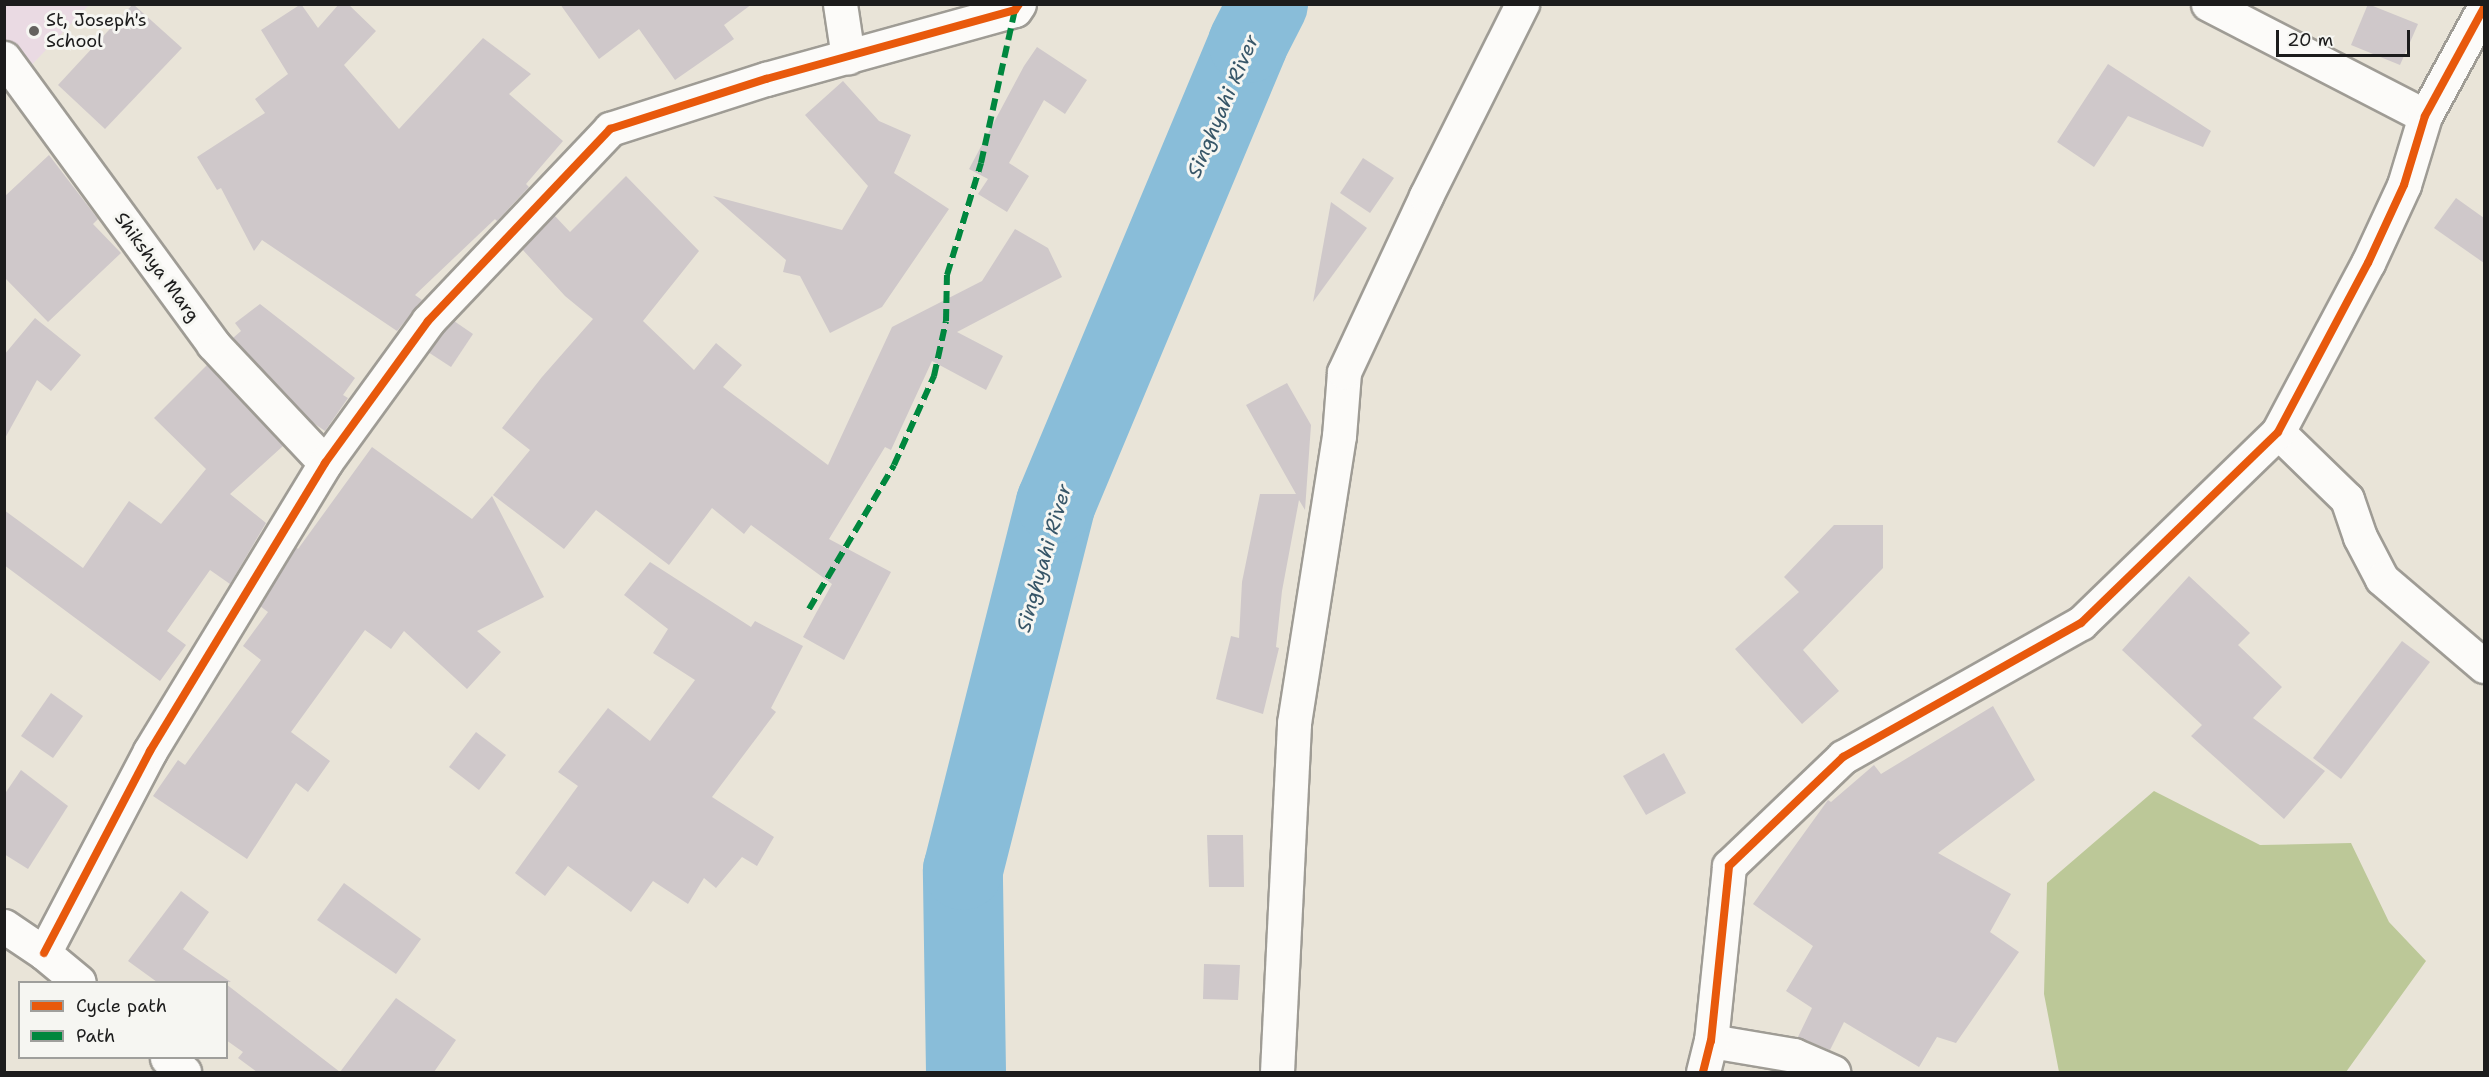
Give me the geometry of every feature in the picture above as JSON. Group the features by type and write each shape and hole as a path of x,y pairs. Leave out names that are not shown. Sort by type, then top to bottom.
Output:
{"street":[{"path":"840,4 848,57"},
{"path":"44,953 150,751 325,463 428,321 610,129 848,57 1015,10 1019,4"},
{"path":"1277,1072 1294,723 1339,436 1344,372 1426,196 1522,4"},
{"path":"2208,4 2425,116"},
{"path":"1703,1072 1711,1041 1729,866 1843,757 2081,623 2278,432 2368,263 2404,185 2425,116 2484,8"},
{"name":"Shikshya Marg","path":"4,58 213,344 325,463"},
{"path":"2278,432 2347,499 2360,537 2382,579 2484,666"},
{"path":"4,926 44,953 78,981"},
{"path":"1711,1041 1794,1055 1833,1072"},
{"path":"168,1059 184,1072"}],"shaded area":[{"name":"St, Joseph's School","path":"5,5 89,5 20,77 5,58"}],"green space":[{"path":"2154,791 2260,845 2351,843 2389,922 2426,961 2346,1072 2059,1072 2044,994 2047,883"}],"building":[{"path":"133,4 182,48 105,129 58,85"},
{"path":"301,4 318,28 339,4 348,4 376,31 344,65 399,129 483,38 531,74 509,94 563,141 526,184 529,187 497,221 495,219 415,295 422,300 397,331 262,240 254,251 221,188 217,190 197,157 265,113 255,99 288,74 261,30"},
{"path":"560,4 752,4 724,25 734,39 675,80 639,29 599,59"},
{"path":"2368,4 2418,24 2400,65 2351,45"},
{"path":"1037,47 1087,80 1065,114 1044,100 1009,163 1029,176 1007,212 978,194 988,179 969,169 1024,66"},
{"path":"2108,64 2211,131 2203,147 2128,116 2094,167 2057,142"},
{"path":"843,81 879,121 911,135 894,173 949,209 882,307 830,333 800,276 783,272 786,260 713,196 842,230 868,186 805,115"},
{"path":"49,155 98,219 93,224 121,253 48,322 4,277 4,197"},
{"path":"1363,158 1394,178 1370,213 1340,193"},
{"path":"626,176 699,251 643,321 694,370 716,343 742,365 723,387 828,465 892,327 982,281 1015,229 1048,248 1062,277 957,332 1003,356 986,390 932,361 891,450 885,447 829,539 891,572 844,660 803,637 832,584 751,525 744,534 712,508 669,565 596,510 564,549 493,495 530,450 502,428 542,377 593,319 565,296 522,249 554,215 570,232"},
{"path":"2456,198 2484,218 2484,263 2434,228"},
{"path":"1331,202 1367,228 1313,302"},
{"path":"260,304 355,378 343,395 348,398 325,431 312,422 233,338 241,331 235,323"},
{"path":"35,318 81,355 51,391 37,380 4,440 4,355"},
{"path":"454,321 473,334 451,367 428,352"},
{"path":"207,365 283,446 230,494 266,523 230,584 210,570 167,631 186,645 160,681 4,565 4,510 83,568 129,501 161,524 206,469 154,418"},
{"path":"1287,383 1311,425 1305,510 1299,500 1282,591 1276,647 1279,648 1263,714 1216,699 1231,636 1239,638 1242,582 1260,494 1296,494 1246,405"},
{"path":"372,447 472,519 492,496 544,597 477,631 501,652 467,689 404,631 391,649 365,630 291,732 330,761 308,792 296,783 247,859 153,796 178,760 185,765 261,660 243,646 268,612 260,606 296,547 298,549"},
{"path":"1834,525 1883,525 1883,568 1803,650 1839,691 1802,724 1735,649 1799,592 1784,577"},
{"path":"650,562 751,627 755,621 803,646 771,708 776,712 712,797 774,837 757,866 742,857 716,888 704,878 688,904 653,881 631,912 568,866 545,896 515,873 578,786 558,772 608,708 650,741 695,680 653,653 668,629 624,595"},
{"path":"2189,576 2250,633 2238,645 2282,687 2253,718 2325,771 2284,819 2191,736 2202,725 2122,650"},
{"path":"2402,641 2430,662 2341,779 2313,758"},
{"path":"51,693 83,716 53,758 21,736"},
{"path":"1993,706 2035,780 1938,853 2011,894 1990,932 2019,952 1956,1043 1937,1037 1919,1067 1844,1022 1830,1050 1798,1037 1812,1008 1786,991 1813,946 1753,904 1828,800 1831,802 1874,765 1881,774"},
{"path":"476,732 506,755 479,790 449,767"},
{"path":"1664,753 1686,793 1646,815 1623,776"},
{"path":"21,770 68,806 28,869 4,854 4,795"},
{"path":"1207,835 1243,835 1244,887 1209,887"},
{"path":"344,883 421,939 396,974 317,920"},
{"path":"181,891 209,912 183,949 231,982 156,981 128,961"},
{"path":"1204,964 1240,965 1238,1000 1203,999"},
{"path":"228,986 340,1072 257,1072 238,1058 243,1052 228,1041"},
{"path":"396,998 456,1040 434,1072 340,1072"}],"waterway":[{"name":"Singhyahi River","path":"966,1072 963,870 1056,503 1248,43 1268,4"}],"marked path":[{"path":"809,609 894,465 934,376 946,321 947,275 981,163 1015,10"}],"cycle path":[{"path":"44,953 150,751 325,463 428,321 610,129 766,79 1015,10 1019,4"},
{"path":"1703,1072 1711,1041 1729,866 1843,757 2081,623 2278,432 2368,263 2404,185 2425,116 2484,8"}],"place":[{"name":"St, Joseph's School","path":"34,31"}]}
